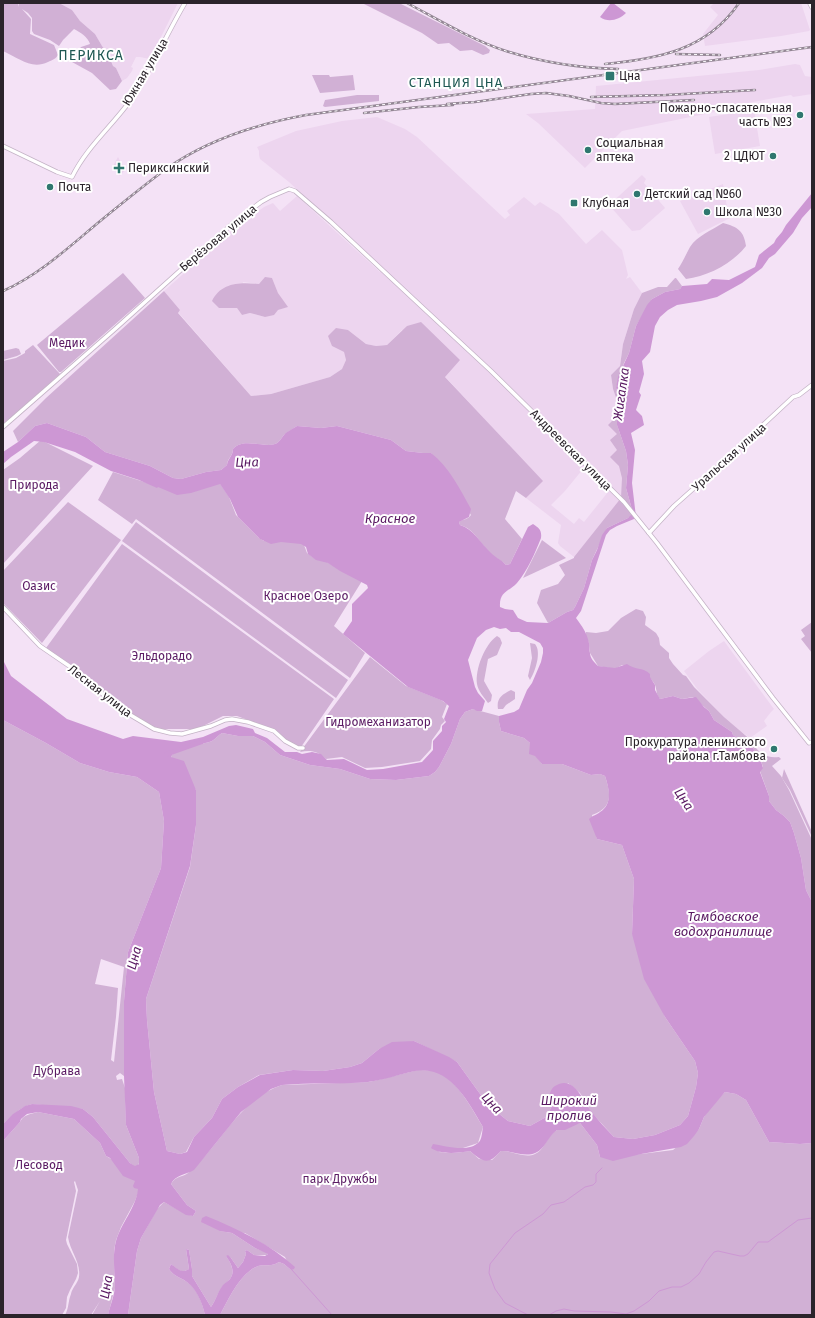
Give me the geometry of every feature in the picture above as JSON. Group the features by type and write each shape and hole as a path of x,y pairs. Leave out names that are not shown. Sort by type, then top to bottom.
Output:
{"main road":[{"path":"810,3 812,8"}],"street":[{"name":"Южная улица","path":"3,146 57,172 72,177 85,155 132,97 186,3"},
{"name":"Берёзовая улица","path":"3,427 217,236 261,202 289,189 295,191"},
{"name":"Андреевская улица","path":"295,191 331,222 491,371 624,502 650,533 773,698 811,742"},
{"name":"Уральская улица","path":"650,533 674,506 793,397 799,395 812,385"},
{"name":"Лесная улица","path":"3,607 40,646 78,672 117,707 154,729 182,734 232,719 248,722 274,731 284,741 298,748 303,748"}],"shaded area":[{"path":"59,3 178,3 150,59 136,57 131,67 133,68 132,71 127,78 122,81 108,54 95,34 80,21 72,10"},
{"path":"714,3 801,3 810,30 781,36 705,46 703,34 718,15 710,7"},
{"path":"795,64 800,65 805,76 812,77 812,94 793,97 791,95 714,109 715,112 622,131 585,168 538,123 526,114 595,109 596,86 759,70"},
{"path":"754,110 760,146 715,154 709,117"},
{"path":"377,117 405,129 417,137 505,219 510,215 507,211 524,197 535,206 540,202 559,214 586,244 602,230 622,250 628,275 626,279 630,277 642,293 634,309 623,344 620,366 611,375 613,389 621,412 617,434 617,450 623,478 622,498 574,557 558,543 561,525 526,498 542,481 402,330 387,345 376,346 366,344 348,330 332,346 344,352 346,360 342,369 330,377 271,394 251,396 178,312 180,310 164,291 236,227 264,207 273,203 280,211 297,196 380,272 382,268 289,182 260,159 257,147 296,131 342,121","holes":["272,278 278,293 287,307 265,317 250,313 242,315 237,308 243,282 259,284","583,469 608,492 584,522 579,518 574,524 551,505"]},
{"name":"Периксинский","path":"118,157 125,170 120,176 113,166"},
{"name":"Детский сад №60","path":"642,175 646,179 644,183 665,208 640,230 632,231 609,205"},
{"name":"Школа №30","path":"723,184 730,218 698,234 680,201"},
{"path":"724,641 774,709 764,721 767,726 750,738 724,717 698,690 684,671"}],"green space":[{"path":"3,3 18,3 19,7 19,3 59,3 72,10 80,21 95,34 108,54 122,81 116,89 110,90 92,73 72,62 69,57 65,55 66,53 79,50 81,47 90,44 88,39 81,33 74,29 59,46 50,40 34,34 32,31 32,18 22,9 31,19 30,34 54,45 58,55 48,62 36,65 25,62 3,51"},
{"path":"362,3 399,3 485,46 490,50 489,53 483,55 472,50 460,51 449,43 438,44 422,33"},
{"path":"312,75 329,75 330,77 353,75 355,90 320,93"},
{"path":"357,95 379,95 379,101 323,106 325,100"},
{"path":"723,223 733,226 742,233 746,246 727,264 703,275 686,279 678,269 690,247 701,236"},
{"name":"Медик","path":"123,273 145,298 61,372 59,372 37,345"},
{"path":"265,277 272,278 278,293 288,307 278,310 274,315 265,317 250,313 242,315 237,308 219,308 212,301 221,290 226,287 239,283 259,284"},
{"path":"675,278 682,286 680,289 665,292 652,299 636,326 629,353 624,363 616,388 623,405 622,411 617,420 617,425 626,451 628,465 626,488 633,513 632,516 607,528 592,560 584,588 575,607 573,610 548,623 537,603 541,590 558,584 565,575 559,565 574,558 621,498 622,478 619,466 610,457 617,450 610,440 617,434 608,425 621,412 613,389 611,375 620,366 623,344 634,309 642,293 658,287 667,287"},
{"path":"164,291 180,310 178,313 251,396 271,394 330,377 342,369 346,360 344,352 332,346 328,336 336,328 348,330 366,344 376,346 387,345 407,326 421,322 460,360 445,377 543,481 526,498 516,491 505,519 522,539 510,564 506,565 493,556 474,533 460,525 459,522 471,515 431,453 406,451 391,440 337,426 321,428 297,426 275,444 242,444 233,449 227,465 221,470 206,472 181,479 173,478 150,466 105,452 86,437 47,423 35,426 18,442 13,431 46,398"},
{"path":"33,345 60,374 3,425 3,361 16,358 25,353 25,351"},
{"path":"16,348 19,349 21,354 3,360 3,351"},
{"name":"Природа","path":"41,440 93,466 3,564 3,470"},
{"name":"Красное Озеро","path":"113,472 157,486 219,482 229,497 236,515 259,538 264,541 300,542 304,545 307,553 314,558 323,560 362,581 334,626 365,653 350,678 136,519 132,524 98,500"},
{"name":"Оазис","path":"68,502 121,540 42,643 3,603 3,571"},
{"path":"136,522 348,680 336,698 122,541"},
{"path":"542,540 566,558 523,578"},
{"name":"Эльдорадо","path":"122,544 334,699 299,750 267,727 237,716 223,716 197,729 154,729 116,704 79,669 61,659 46,648"},
{"path":"636,609 643,611 646,617 645,625 656,633 659,638 660,645 669,653 669,658 673,664 683,675 686,676 694,687 724,717 752,741 759,738 760,741 756,748 761,753 769,757 779,757 781,759 772,766 781,776 789,790 812,840 812,902 806,890 801,858 790,822 776,810 769,801 769,796 760,771 763,767 760,758 752,747 733,735 732,732 714,720 709,711 693,697 682,699 673,696 660,699 653,681 646,675 622,665 615,669 598,666 590,653 586,632 596,633 608,631 621,618"},
{"path":"812,622 812,653 801,639 805,636 801,630"},
{"path":"497,636 500,638 502,643 497,655 488,659 484,681 492,695 491,701 488,703 480,692 477,684 477,678 479,664 482,657 489,645"},
{"path":"530,643 535,644 538,657 536,667 530,680 528,676 532,658"},
{"name":"Гидромеханизатор","path":"370,657 406,686 441,700 447,704 442,717 445,721 432,740 431,749 420,761 365,768 342,757 326,759 320,754 314,752 300,752"},
{"path":"511,690 515,692 515,699 503,709 498,709 499,699"},
{"path":"473,709 499,716 501,731 524,738 530,743 533,751 542,764 562,764 591,775 600,774 605,776 609,800 604,808 592,815 597,839 622,845 634,879 632,933 665,1017 695,1061 698,1073 696,1087 688,1116 680,1125 655,1135 633,1139 614,1137 591,1112 580,1093 568,1083 546,1117 530,1126 508,1121 488,1105 457,1062 414,1041 379,1049 362,1063 350,1067 323,1071 293,1070 259,1075 238,1087 222,1099 212,1118 194,1137 186,1152 180,1154 167,1151 154,1092 146,999 190,867 196,825 196,790 171,757 174,752 184,746 207,743 222,733 238,736 253,736 265,742 280,755 310,765 340,769 370,779 396,780 429,776 439,767 451,744 460,719 465,712"},
{"name":"Дубрава","path":"3,720 80,763 109,772 137,777 159,792 164,821 161,868 128,952 124,1001 124,1076 120,1073 116,1076 117,1080 122,1079 125,1088 126,1125 140,1162 137,1166 130,1163 93,1117 83,1109 32,1104 20,1110 3,1124","holes":["101,959 124,967 114,1062 111,1060 118,988 95,984"]},
{"path":"784,769 812,832 812,837 790,790 782,778"},
{"name":"парк Дружбы","path":"418,1070 434,1071 442,1074 449,1080 463,1094 483,1127 478,1143 463,1148 451,1148 438,1152 455,1153 470,1151 479,1159 492,1160 501,1151 526,1156 535,1154 541,1150 551,1135 556,1131 566,1126 580,1123 597,1145 600,1157 673,1150 699,1129 709,1109 725,1092 736,1094 746,1100 769,1142 800,1144 812,1143 812,1315 220,1315 240,1281 246,1274 258,1266 279,1262 291,1270 285,1257 245,1233 220,1231 232,1233 255,1248 268,1253 267,1255 254,1255 247,1250 245,1251 246,1254 243,1262 238,1268 231,1258 226,1256 231,1265 232,1274 229,1280 222,1287 211,1307 192,1276 189,1250 186,1249 189,1269 181,1271 171,1264 169,1269 174,1275 189,1283 196,1291 205,1315 128,1315 137,1251 141,1238 157,1209 164,1202 186,1214 193,1216 196,1211 187,1205 171,1184 175,1179 186,1175 200,1162 231,1124 254,1101 267,1092 282,1085 369,1082"},
{"name":"Лесовод","path":"38,1112 74,1119 100,1143 106,1156 134,1173 138,1193 116,1240 114,1250 115,1288 108,1315 92,1315 100,1301 91,1315 65,1315 69,1299 79,1277 77,1261 68,1237 78,1190 75,1181 76,1191 66,1240 77,1264 78,1273 67,1297 66,1308 62,1315 3,1315 3,1141 23,1118 27,1115"}],"water":[{"path":"611,3 626,13 613,20 606,20 600,17"},
{"path":"812,193 812,207 802,218 793,233 775,254 769,258 762,268 742,283 717,297 677,305 660,317 655,326 650,352 642,361 644,374 639,392 641,395 636,410 642,416 644,425 631,433 635,450 632,483 636,517 610,530 606,535 581,611 576,618 587,636 591,657 598,666 615,668 627,664 647,672 650,674 650,677 655,685 655,690 660,699 673,696 682,699 696,697 709,711 714,720 732,732 733,735 752,747 760,758 763,768 760,772 769,796 769,801 776,810 790,822 801,858 806,890 812,902 812,1143 800,1144 769,1142 746,1100 736,1094 725,1092 704,1117 694,1136 687,1144 681,1147 641,1154 613,1161 600,1157 597,1145 580,1123 565,1130 557,1130 543,1147 533,1154 528,1155 501,1151 493,1159 486,1161 470,1151 445,1153 431,1148 433,1144 457,1148 475,1145 481,1139 483,1127 471,1107 456,1087 448,1079 438,1074 427,1071 415,1071 368,1082 282,1085 271,1089 241,1112 194,1170 178,1177 173,1181 171,1184 187,1205 196,1211 193,1216 186,1215 164,1202 160,1205 141,1238 137,1251 128,1315 108,1315 115,1287 114,1258 116,1241 137,1196 138,1189 134,1188 133,1186 135,1181 123,1176 110,1158 106,1156 100,1143 74,1119 38,1112 27,1114 3,1141 3,1124 13,1114 25,1106 32,1104 71,1106 83,1109 93,1117 130,1163 135,1166 139,1164 139,1158 126,1125 124,1076 124,1001 128,952 161,868 164,821 159,792 137,777 109,772 80,763 3,720 3,660 11,676 67,719 123,739 133,736 181,742 203,737 229,726 236,725 253,729 255,733 267,738 285,752 297,752 302,754 312,752 321,754 327,760 344,759 367,770 383,769 422,762 433,750 433,741 442,731 442,726 446,722 444,719 449,706 443,701 408,687 343,634 352,621 352,604 368,588 367,585 328,563 316,560 308,554 306,547 301,544 281,542 271,544 260,539 238,517 230,499 220,484 191,493 177,495 111,471 75,452 44,442 34,441 3,464 3,452 18,442 35,426 47,423 86,437 105,452 150,466 173,478 181,479 206,472 221,470 227,465 233,449 237,446 247,443 264,445 275,444 287,432 297,426 321,428 337,426 391,440 406,451 431,453 443,465 454,479 471,509 469,517 459,522 460,525 473,533 491,553 506,565 510,564 528,527 533,524 538,528 541,533 541,538 531,561 525,573 517,583 505,592 501,598 500,607 513,610 518,618 527,622 548,623 573,610 584,588 592,560 602,535 607,528 628,518 633,513 626,488 628,465 626,451 617,425 617,420 622,411 623,405 616,388 618,377 629,353 636,326 647,305 652,299 665,292 680,289 682,286 707,284 712,279 729,280 755,267 759,255 774,243 786,225","holes":["494,627 500,629 506,628 511,632 519,632 540,643 543,648 541,662 519,709 499,716 501,731 524,738 530,743 529,754 535,756 542,764 562,764 591,775 600,774 605,776 609,791 607,805 599,813 589,819 597,839 622,845 634,879 632,934 644,979 665,1017 695,1061 698,1073 696,1087 688,1116 680,1125 655,1135 633,1139 614,1137 591,1111 577,1090 567,1083 561,1083 553,1087 551,1091 549,1102 552,1106 546,1117 530,1126 508,1121 488,1105 457,1062 414,1041 392,1042 379,1049 362,1063 350,1067 323,1071 293,1070 260,1075 238,1087 222,1099 212,1118 194,1137 187,1152 180,1154 167,1151 154,1092 146,999 190,866 196,825 196,790 184,761 171,757 174,752 184,746 207,743 222,733 238,736 253,736 265,742 280,755 310,765 340,769 370,779 396,780 429,776 439,767 451,744 460,719 465,712 473,709 482,711 485,701 475,687 468,660 477,638 486,630"]},
{"path":"206,1216 230,1226 264,1244 295,1267 294,1269 291,1270 279,1262 258,1266 246,1274 240,1281 220,1315 205,1315 200,1300 192,1287 184,1280 174,1275 169,1269 171,1264 181,1271 189,1269 186,1249 189,1250 192,1276 211,1307 221,1287 232,1276 232,1267 226,1256 228,1255 231,1258 238,1268 243,1262 246,1254 245,1251 247,1250 254,1255 265,1256 268,1254 255,1248 232,1233 220,1231 201,1222 202,1218"}],"waterway":[{"name":"Цна","path":"167,754 201,742"},
{"path":"528,1315 505,1303 495,1289 489,1273 490,1264 515,1233 543,1214 551,1205 564,1202 585,1187 593,1185 596,1182 596,1174 602,1168"},
{"path":"549,1315 564,1309 626,1314 634,1311 649,1301 659,1291 672,1287 681,1287 689,1283 699,1274 714,1252 718,1251 744,1256 748,1254 758,1242 768,1242 798,1220 812,1218"},
{"path":"292,1270 332,1315"}],"railway":[{"path":"407,3 443,23 506,51 561,64 618,69"},
{"path":"605,64 662,55 697,42 712,32 726,19 739,3"},
{"path":"3,291 41,269 166,169 198,150 233,134 251,128 306,115 812,47"},
{"path":"676,54 720,55"},
{"path":"591,97 666,95 755,90"},
{"path":"447,104 546,93 601,103 615,104 694,100"},
{"path":"364,113 453,105"}],"place":[{"name":"Цна","path":"610,76"},
{"name":"Пожарно-спасательная часть №3","path":"800,115"},
{"name":"Социальная аптека","path":"588,150"},
{"name":"2 ЦДЮТ","path":"773,156"},
{"name":"Периксинский","path":"119,168"},
{"name":"Почта","path":"50,187"},
{"name":"Детский сад №60","path":"637,194"},
{"name":"Клубная","path":"574,203"},
{"name":"Школа №30","path":"707,212"},
{"name":"Прокуратура ленинского района г.Тамбова","path":"774,749"}],"district":[{"name":"ПЕРИКСА","path":"91,55"},
{"name":"СТАНЦИЯ ЦНА","path":"456,82"}],"water label":[{"name":"Жигалка","path":"621,394"},
{"name":"Красное","path":"390,518"},
{"name":"Тамбовское водохранилище","path":"723,924"},
{"name":"Широкий пролив","path":"569,1108"}]}
